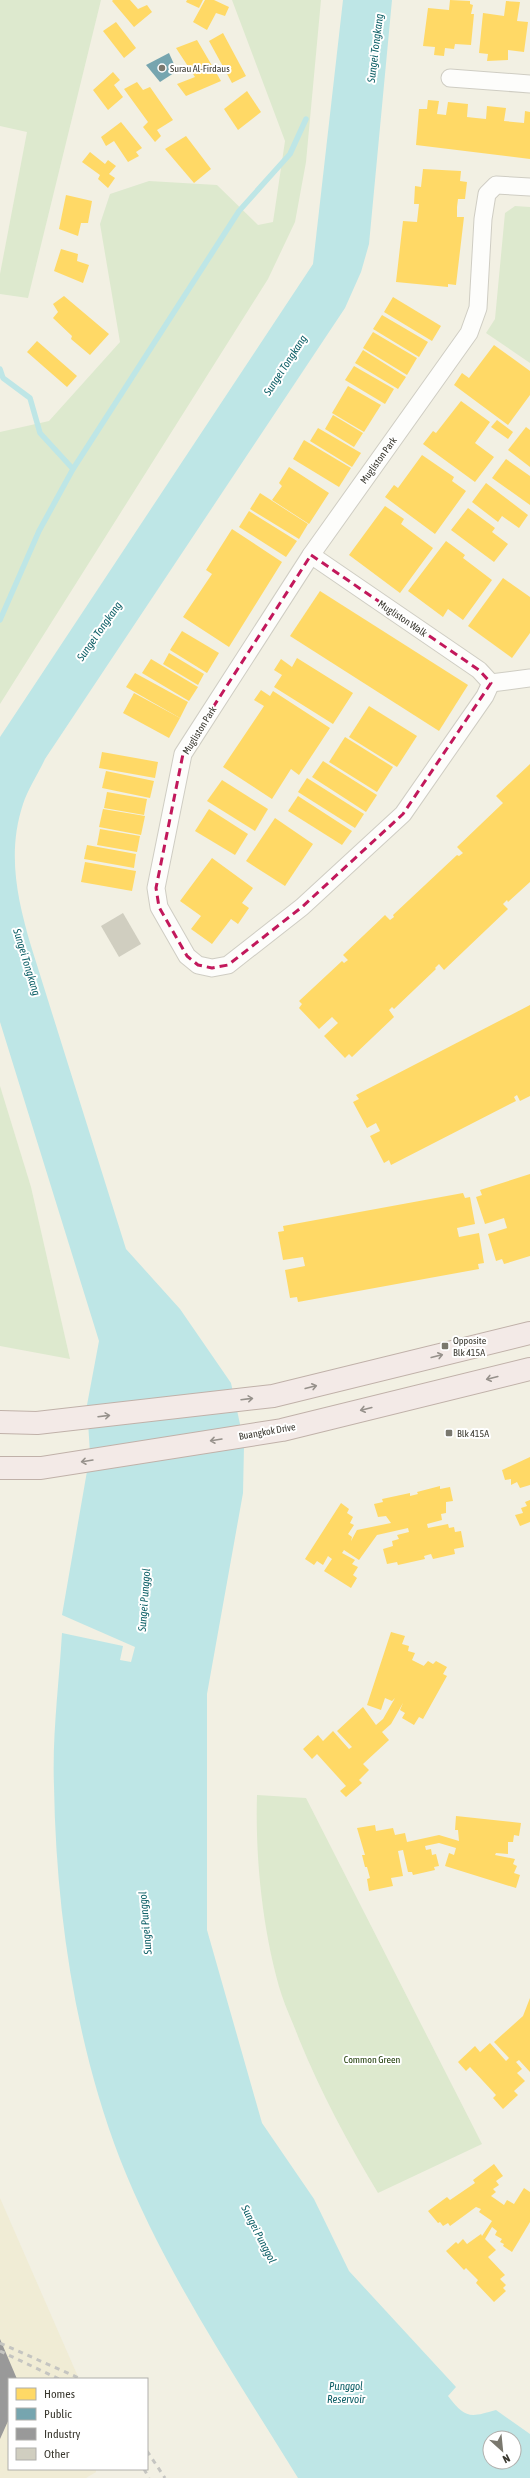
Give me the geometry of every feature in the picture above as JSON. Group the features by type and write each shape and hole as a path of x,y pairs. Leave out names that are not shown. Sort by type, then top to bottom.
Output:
{"main road":[{"path":"0,1422 37,1423 273,1396 530,1333"},
{"name":"Buangkok Drive","path":"0,1468 41,1468 282,1430 530,1369"}],"street":[{"path":"450,78 530,84"},
{"name":"Mugliston Park","path":"491,683 485,696 403,814 302,907 228,965 212,968 198,965 187,956 160,907 156,888 183,754 312,555 469,333 478,308 483,219 487,194 496,185 530,187"},
{"name":"Mugliston Walk","path":"312,555 479,670 491,683"},
{"path":"491,683 530,678"}],"highlighted area":[{"path":"311,555 479,670 491,683 403,814 302,907 228,965 212,968 198,965 187,956 159,907 156,888 183,754"}],"shaded area":[{"path":"0,2198 79,2378 8,2378 8,2470 96,2470 96,2472 86,2478 0,2478"}],"green space":[{"path":"0,0 101,0 28,298 0,294 0,274 27,132 0,126"},
{"path":"232,0 321,0 306,162 295,222 268,279 0,704 0,432 49,421 120,342 100,224 110,194 149,181 217,185 258,225 273,222 285,141"},
{"path":"515,206 530,207 530,363 486,333 495,319 505,213"},
{"path":"0,1086 31,1187 70,1359 0,1346"},
{"name":"Common Green","path":"257,1795 306,1798 482,2144 378,2193 326,2098 307,2059 282,1996 275,1972 265,1922 257,1845"}],"water":[{"name":"Punggol Reservoir","path":"343,0 392,0 369,244 361,272 345,308 45,759 23,804 18,822 15,858 18,893 31,946 126,1249 180,1309 231,1383 240,1424 244,1446 243,1493 207,1694 207,1930 262,2123 314,2199 349,2271 456,2387 448,2396 459,2409 473,2415 496,2410 530,2434 530,2478 298,2478 225,2361 179,2283 138,2201 120,2159 104,2115 80,2023 64,1928 56,1833 54,1767 55,1729 62,1633 123,1646 120,1660 131,1662 135,1647 62,1615 90,1454 87,1405 99,1341 0,1022 0,737 313,264"}],"building: Homes":[{"path":"130,0 138,9 147,5 152,12 134,27 112,1"},
{"path":"187,0 203,0 199,8 186,2"},
{"path":"205,0 214,0 229,7 225,16 216,13 207,30 193,22"},
{"path":"450,0 470,1 470,4 473,5 471,14 474,14 471,45 455,44 454,49 445,48 444,56 434,55 435,47 423,46 428,8 449,10"},
{"path":"506,1 520,2 517,21 528,22 524,52 508,50 508,60 487,61 488,54 479,53 483,13 504,16"},
{"path":"116,22 136,48 124,58 103,31"},
{"path":"223,33 246,76 232,83 209,41"},
{"path":"197,40 221,81 186,96 177,84 195,77 176,48"},
{"path":"113,72 120,80 114,85 123,97 108,110 93,90"},
{"path":"137,82 143,90 150,87 173,120 157,130 161,136 155,142 143,127 148,122 124,89"},
{"path":"247,91 261,112 238,130 224,109"},
{"path":"428,100 439,101 437,114 446,115 448,102 468,104 467,117 486,119 487,106 506,108 504,121 524,123 525,111 530,112 530,159 416,145 419,109 427,109"},
{"path":"121,122 142,148 136,152 139,156 128,162 114,141 106,146 101,137"},
{"path":"186,136 211,169 194,183 165,149"},
{"path":"90,152 105,164 108,160 116,166 109,174 115,178 108,188 98,179 100,175 82,162"},
{"path":"423,169 461,171 460,181 467,182 465,199 458,199 457,207 457,217 464,217 456,285 448,284 448,287 396,282 403,221 417,222 419,204 414,204 415,186 421,187"},
{"path":"66,195 92,201 88,223 81,223 78,236 59,229"},
{"path":"61,249 78,254 77,261 89,265 83,283 54,271"},
{"path":"64,296 109,334 90,355 71,339 72,336 53,318 58,312 53,304"},
{"path":"393,297 441,326 432,341 384,312"},
{"path":"382,315 428,342 419,357 373,329"},
{"path":"373,332 417,358 407,375 363,348"},
{"path":"37,341 77,376 67,387 27,352"},
{"path":"494,345 530,371 530,395 508,425 454,385 462,373 469,378"},
{"path":"363,350 406,377 398,389 355,363"},
{"path":"354,366 394,389 385,404 345,380"},
{"path":"348,386 381,405 364,432 332,413"},
{"path":"461,401 490,422 475,443 494,457 475,482 423,444 433,431 436,433"},
{"path":"333,415 363,433 354,447 325,429"},
{"path":"497,420 513,432 508,439 491,427"},
{"path":"526,427 530,430 530,467 508,450"},
{"path":"318,428 361,453 352,467 310,441"},
{"path":"304,440 351,468 339,487 293,459"},
{"path":"422,455 454,477 452,481 466,491 435,534 385,497 394,485 398,488"},
{"path":"506,459 530,476 530,505 492,478"},
{"path":"289,467 329,493 309,524 272,500 282,486 279,483"},
{"path":"486,483 528,515 519,528 502,516 498,522 472,502"},
{"path":"260,493 308,524 299,539 250,509"},
{"path":"385,506 404,519 401,524 433,548 400,593 349,555"},
{"path":"468,508 495,528 492,532 508,544 494,562 451,530"},
{"path":"249,511 297,541 286,557 239,527"},
{"path":"232,529 282,562 229,647 183,617 212,574 206,570"},
{"path":"446,541 465,555 463,558 492,580 463,620 448,609 443,617 408,591"},
{"path":"503,578 530,597 530,633 512,658 468,626"},
{"path":"320,591 468,685 439,731 290,636"},
{"path":"182,631 219,653 207,673 170,650"},
{"path":"169,653 204,674 198,685 163,664"},
{"path":"297,658 353,693 333,724 274,687 282,675 274,670 281,659 292,667"},
{"path":"151,659 198,687 189,701 142,673"},
{"path":"135,673 188,702 180,718 126,687"},
{"path":"261,690 270,696 273,691 330,728 299,775 291,769 272,799 223,767 264,706 254,700"},
{"path":"134,693 180,718 169,738 123,713"},
{"path":"369,706 417,736 397,767 349,737"},
{"path":"345,737 393,767 377,792 329,762"},
{"path":"102,752 158,762 155,778 99,768"},
{"path":"323,761 377,795 366,812 312,777"},
{"path":"530,764 530,882 508,902 507,900 503,904 508,909 444,970 439,964 435,968 436,969 394,1009 392,1007 389,1010 394,1017 352,1057 349,1054 345,1058 324,1036 338,1023 332,1017 319,1029 299,1008 302,1004 299,1001 342,961 344,963 348,960 343,955 385,915 390,920 394,917 393,915 457,855 459,856 463,853 457,847 503,803 496,796"},
{"path":"106,771 154,781 150,798 102,788"},
{"path":"307,778 364,814 355,828 298,792"},
{"path":"222,780 268,809 255,831 207,801"},
{"path":"107,792 147,799 144,815 104,808"},
{"path":"298,796 352,831 342,845 288,811"},
{"path":"103,809 145,816 141,835 99,827"},
{"path":"209,809 248,834 235,855 195,831"},
{"path":"275,818 313,844 285,886 246,861"},
{"path":"100,829 140,836 137,852 97,845"},
{"path":"87,845 136,854 134,868 84,859"},
{"path":"212,858 253,888 242,903 249,908 238,924 231,919 212,944 191,929 201,916 180,901"},
{"path":"85,862 136,871 132,891 81,882"},
{"path":"530,1005 530,1096 520,1101 517,1095 514,1097 516,1101 391,1165 389,1160 384,1163 370,1136 380,1131 376,1123 367,1128 353,1102 359,1099 356,1095"},
{"path":"530,1174 530,1256 504,1264 502,1259 496,1261 488,1234 507,1228 504,1218 485,1224 476,1197 482,1195 480,1190"},
{"path":"463,1193 465,1198 470,1197 475,1224 457,1228 459,1237 479,1233 484,1263 478,1264 479,1269 298,1302 297,1297 290,1298 285,1270 305,1266 303,1257 283,1260 278,1232 284,1231 283,1226"},
{"path":"530,1457 530,1485 520,1488 517,1482 511,1485 511,1479 505,1480 502,1470"},
{"path":"440,1486 440,1489 450,1487 453,1501 446,1502 446,1513 441,1514 442,1520 427,1524 428,1528 448,1524 449,1528 454,1527 455,1532 461,1531 464,1547 454,1549 455,1554 433,1559 431,1554 424,1556 425,1559 398,1565 397,1562 387,1564 383,1549 393,1546 392,1541 399,1539 397,1535 409,1532 408,1528 377,1535 359,1560 344,1550 342,1553 355,1560 352,1564 358,1567 353,1575 357,1578 351,1588 324,1571 332,1559 328,1556 323,1565 317,1561 314,1565 305,1559 341,1503 349,1509 347,1513 353,1517 350,1523 354,1525 348,1534 352,1537 351,1541 357,1530 391,1523 386,1516 378,1517 374,1504 383,1502 382,1499 410,1493 410,1496 418,1494 417,1492"},
{"path":"530,1500 530,1522 520,1526 515,1515 523,1513 521,1508 527,1506 525,1502"},
{"path":"391,1632 405,1636 402,1644 409,1646 408,1651 415,1653 412,1660 424,1666 428,1661 433,1664 436,1661 447,1667 443,1674 447,1676 423,1719 419,1717 414,1725 402,1718 405,1713 400,1710 403,1703 391,1724 382,1732 389,1740 363,1764 369,1770 359,1780 362,1783 346,1797 340,1791 346,1786 317,1754 312,1759 303,1749 318,1735 323,1741 333,1731 349,1749 352,1747 337,1731 363,1707 376,1725 383,1719 395,1698 392,1701 385,1698 381,1710 367,1705"},
{"path":"456,1816 521,1823 519,1836 514,1835 513,1842 508,1842 508,1854 496,1853 495,1855 515,1859 513,1864 517,1866 514,1873 520,1875 516,1888 445,1866 449,1853 454,1855 456,1848 439,1843 425,1846 426,1850 431,1849 432,1855 436,1854 439,1866 434,1867 435,1870 413,1875 412,1872 408,1872 403,1850 398,1851 403,1876 391,1878 393,1886 369,1891 367,1879 370,1878 367,1867 365,1867 362,1855 365,1855 357,1828 375,1825 376,1831 393,1828 395,1835 405,1833 407,1842 439,1835 459,1841 458,1830 455,1830"},
{"path":"530,1998 530,2072 519,2060 516,2062 522,2069 517,2073 525,2081 514,2091 518,2095 503,2109 493,2098 496,2095 470,2067 466,2071 458,2062 475,2046 480,2052 490,2043 506,2061 509,2058 494,2042 523,2016"},
{"path":"494,2164 503,2176 496,2181 499,2185 493,2189 496,2192 491,2196 504,2205 507,2200 514,2204 524,2188 530,2192 530,2222 512,2252 503,2246 504,2244 500,2242 502,2239 495,2235 497,2231 492,2227 485,2239 496,2250 488,2257 505,2275 500,2279 506,2285 503,2288 506,2291 494,2302 476,2283 478,2280 466,2268 464,2270 446,2251 456,2242 458,2244 463,2239 467,2244 481,2234 482,2236 492,2221 479,2212 481,2209 476,2207 450,2226 448,2223 443,2226 440,2222 438,2223 428,2211 447,2197 450,2200 475,2183 473,2180"}],"building: Public":[{"name":"Surau Al-Firdaus","path":"169,53 177,71 160,82 146,65"}],"building: Industry":[{"path":"0,2339 17,2378 8,2378 8,2421 0,2439"}],"building: Other":[{"path":"123,913 141,944 119,957 101,926"}],"waterway":[{"path":"0,620 39,531 73,469 239,211 290,154 306,119"},
{"path":"0,369 3,378 30,398 40,433 73,469"}],"railway":[{"path":"0,2343 79,2378"},
{"path":"0,2351 57,2378"},
{"path":"148,2452 165,2478"},
{"path":"145,2470 149,2478"}],"place":[{"name":"Surau Al-Firdaus","path":"162,68"},
{"name":"Opposite Blk 415A","path":"445,1346"},
{"name":"Blk 415A","path":"449,1433"}],"water label":[{"name":"Sungei Tongkang","path":"375,48"},
{"name":"Sungei Tongkang","path":"285,365"},
{"name":"Sungei Tongkang","path":"99,631"},
{"name":"Sungei Tongkang","path":"27,962"},
{"name":"Sungei Punggol","path":"144,1600"},
{"name":"Sungei Punggol","path":"145,1923"},
{"name":"Sungei Punggol","path":"259,2234"}]}
